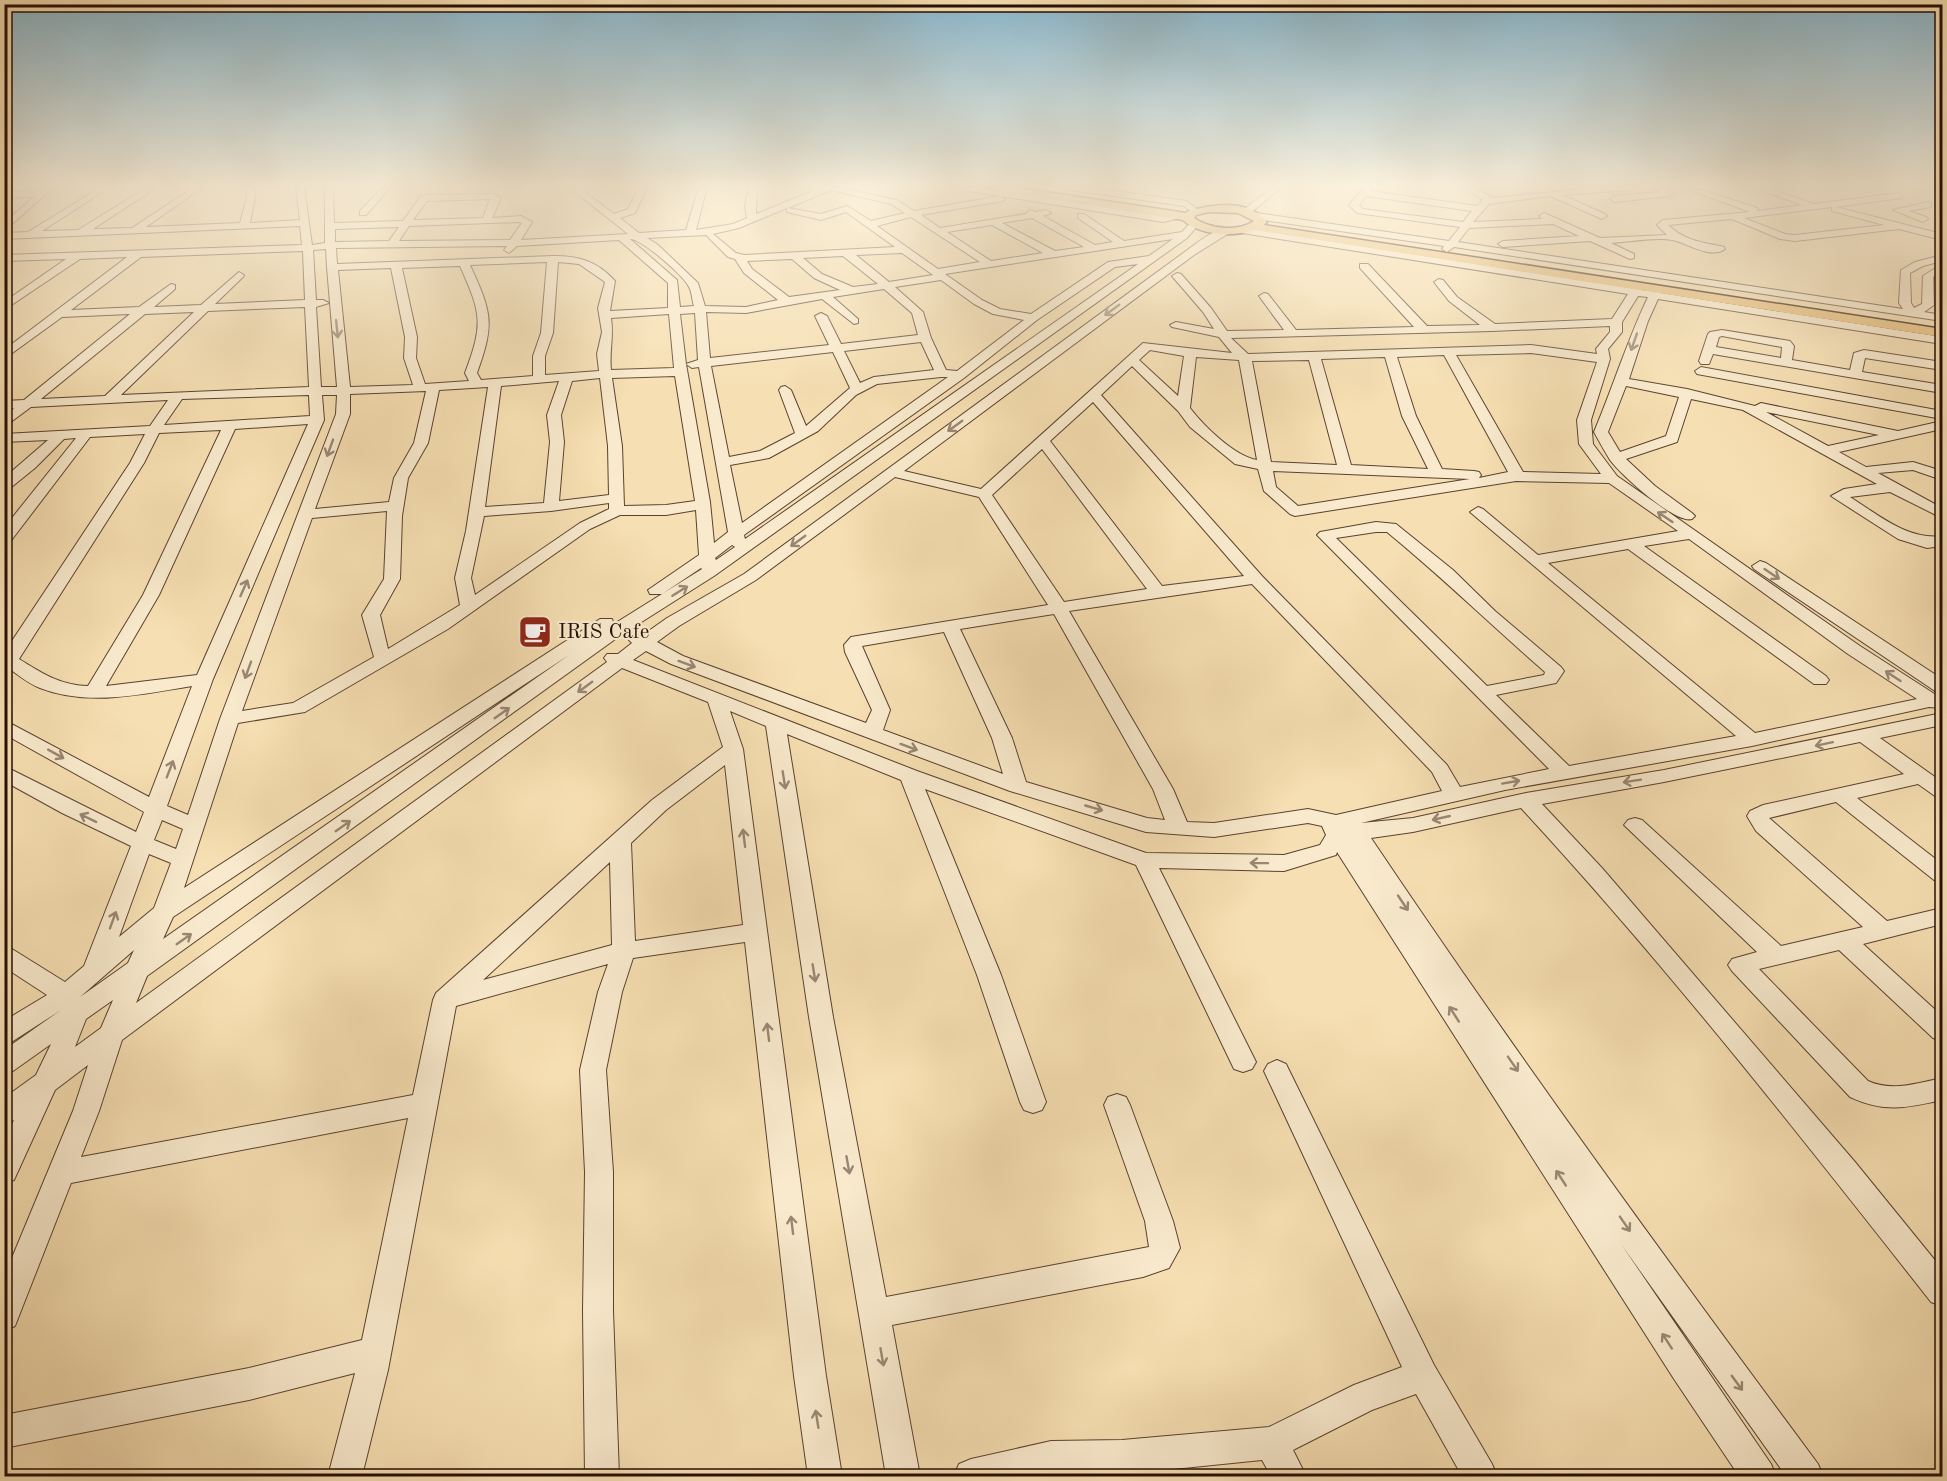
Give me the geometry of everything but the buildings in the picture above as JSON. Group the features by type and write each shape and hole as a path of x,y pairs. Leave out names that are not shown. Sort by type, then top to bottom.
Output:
{"main road":[{"path":"1460,256 1636,288 1942,333"},
{"path":"1513,256 1942,325"}],"street":[{"path":"4,258 74,256"},
{"path":"4,307 77,256"},
{"path":"4,356 134,256"},
{"path":"93,973 204,679 317,420 308,256"},
{"path":"4,1316 86,1111 112,1032 136,972 164,912 230,719 343,414 344,392 331,256"},
{"path":"502,261 506,256"},
{"path":"645,256 673,282 673,310 703,504 710,599"},
{"path":"664,256 694,285 700,309 704,363 743,558"},
{"path":"736,256 789,256"},
{"path":"795,256 818,276 852,291"},
{"path":"850,256 917,312 924,338 950,374"},
{"path":"912,256 997,312 1033,318"},
{"path":"977,256 991,265"},
{"path":"605,315 700,309 746,310 1041,256"},
{"path":"743,558 1154,256"},
{"path":"4,1064 71,1004 93,973 164,912 708,565 743,558 892,472 1186,256"},
{"path":"1415,256 1636,288 1617,322 1616,332 1602,349 1604,359 1584,420 1586,444 1612,479 1854,650 1940,699"},
{"path":"1532,256 1942,318"},
{"path":"739,257 748,271 787,302"},
{"path":"4,267 18,258"},
{"path":"1912,314 1905,303 1905,272 1919,264 1942,258"},
{"path":"332,267 553,259 585,261 610,281 604,308 608,332 603,354 615,446 617,505"},
{"path":"539,379 539,356 547,333 553,259"},
{"path":"4,1113 673,622 710,599 743,558 950,374 1112,264 1151,259"},
{"path":"463,262 485,310 486,331 471,373 476,383"},
{"path":"384,660 378,647 371,615 392,579 396,506 401,478 421,443 429,413 426,387 410,358 411,337 396,265"},
{"path":"1364,266 1424,330"},
{"path":"1912,314 1928,305 1928,276 1942,267"},
{"path":"107,401 239,275"},
{"path":"1177,276 1194,294 1243,357 1269,488"},
{"path":"1439,282 1453,299 1492,328"},
{"path":"4,423 171,287"},
{"path":"1940,699 1739,552 1647,488 1616,458 1601,432 1655,291 1942,340"},
{"path":"825,296 854,321"},
{"path":"1264,296 1293,334"},
{"path":"59,314 334,303"},
{"path":"820,316 857,389"},
{"path":"1176,325 1225,335 1492,328 1617,322"},
{"path":"1616,458 1672,439 1716,333 1780,342 1788,346 1786,363"},
{"path":"4,405 317,391 344,392 567,378 681,368 837,346 924,338"},
{"path":"984,494 1131,359 1151,345 1190,353 1243,357 1531,349 1604,359"},
{"path":"1708,349 1942,389"},
{"path":"1447,350 1518,476"},
{"path":"1389,352 1409,416 1437,473"},
{"path":"1183,408 1190,353"},
{"path":"1856,375 1858,356 1864,354 1942,366"},
{"path":"1314,355 1345,468"},
{"path":"1131,359 1183,408 1195,424 1240,461 1295,512 1325,534 1374,586 1485,692 1565,773"},
{"path":"1701,371 1942,415"},
{"path":"722,462 764,455 813,428 857,389 887,378 950,374"},
{"path":"551,507 557,442 554,415 567,378"},
{"path":"1622,381 1900,435"},
{"path":"469,606 463,578 477,512 495,382"},
{"path":"785,390 802,434"},
{"path":"1093,394 1256,579 1440,769 1453,793"},
{"path":"177,397 154,430 137,463 7,659 45,684 71,691 94,691 204,679"},
{"path":"1736,402 1942,514"},
{"path":"4,438 317,420"},
{"path":"94,691 151,595 230,425"},
{"path":"1828,450 1942,425"},
{"path":"4,539 85,435"},
{"path":"4,486 30,465 59,436"},
{"path":"1043,441 1158,592"},
{"path":"1240,461 1265,466 1612,479"},
{"path":"1866,471 1911,464 1942,476"},
{"path":"892,472 984,494 1059,608 1163,789 1179,829"},
{"path":"1295,512 1518,476"},
{"path":"1892,487 1844,493 1838,496 1903,536 1927,543 1942,541"},
{"path":"477,512 617,505 666,510 703,504"},
{"path":"230,719 298,708 384,660 469,606 617,505"},
{"path":"306,514 396,506"},
{"path":"1478,512 1752,740"},
{"path":"1325,534 1391,527 1447,573 1489,615 1554,671 1550,679 1485,692"},
{"path":"1535,560 1690,534"},
{"path":"1630,544 1820,680"},
{"path":"4,1034 136,972 708,565"},
{"path":"872,734 879,721 881,710 853,645 856,641 1158,592 1256,579"},
{"path":"949,625 1002,738 1017,786"},
{"path":"615,631 646,643 677,660 1017,786 1146,825 1179,829 1214,830 1308,816 1342,827 1413,825 1526,800 1664,776 1942,719"},
{"path":"591,649 910,776 1144,860 1284,863 1328,850 1342,827 1453,793 1752,740 1940,699"},
{"path":"716,699 733,749 810,1376 825,1476"},
{"path":"775,722 821,1017 903,1476"},
{"path":"4,726 155,809 195,826"},
{"path":"1863,735 1942,790"},
{"path":"345,1476 375,1352 425,1104 434,1043 445,1000 659,805 733,749"},
{"path":"4,772 53,801 141,843 183,860"},
{"path":"910,776 989,975 1034,1102"},
{"path":"1882,930 1763,826 1757,816 1763,812 1923,776"},
{"path":"1840,795 1942,875"},
{"path":"1526,800 1594,873 1845,1171 1942,1292"},
{"path":"1635,825 1777,957"},
{"path":"1342,827 1685,1368 1759,1476"},
{"path":"1342,827 1499,1045 1717,1356 1806,1476"},
{"path":"602,1476 598,1311 599,1172 593,1070 610,992 624,951 620,841"},
{"path":"1144,860 1243,1062"},
{"path":"1942,916 1740,965 1859,1089 1871,1096 1889,1100 1942,1089"},
{"path":"445,1000 624,951 756,932"},
{"path":"1844,940 1942,1031"},
{"path":"4,956 71,1004"},
{"path":"4,1171 67,1037 71,1004"},
{"path":"1277,1071 1423,1376 1480,1476"},
{"path":"62,1173 425,1104"},
{"path":"874,1314 1143,1263 1159,1258 1165,1248 1160,1221 1117,1105"},
{"path":"4,1432 249,1384 375,1352"},
{"path":"971,1476 1051,1458 1126,1467 1271,1443 1365,1396 1423,1376"},
{"path":"1271,1443 1289,1476"}],"place":[{"name":"IRIS Cafe","path":"535,632"}]}
